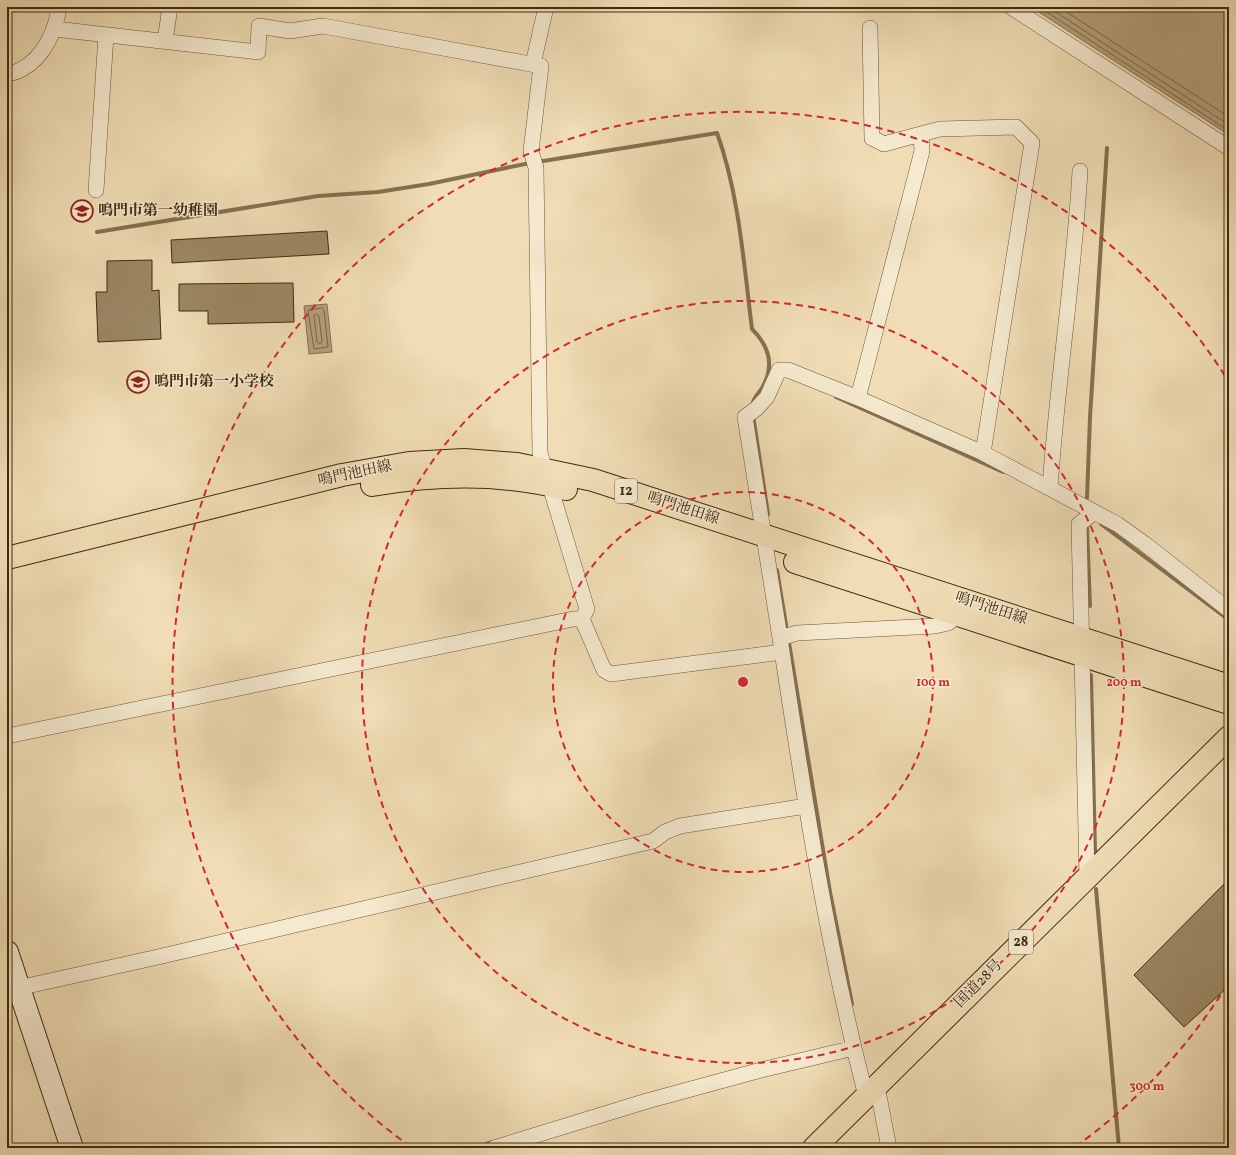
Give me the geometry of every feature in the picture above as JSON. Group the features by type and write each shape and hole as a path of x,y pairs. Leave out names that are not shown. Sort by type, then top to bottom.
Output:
{"main road":[{"name":"鳴門池田線","path":"7,558 335,477 409,463 464,460 517,464 591,495 765,544 1082,647 1229,703"},
{"name":"鳴門池田線","path":"7,573 344,490 411,478 462,476 546,477"},
{"name":"鳴門池田線","path":"765,544 959,615 1229,686"},
{"name":"国道28号","path":"814,1148 1229,737"}],"street":[{"path":"7,74 22,69 33,60 43,48 55,29 59,7"},
{"path":"165,41 170,7"},
{"path":"533,64 546,7"},
{"path":"1011,7 1229,148"},
{"path":"55,29 258,52 259,26 290,31 323,26 541,66 531,151 536,168 540,446 546,477 587,609 582,619 604,670 611,674 786,640 935,626 948,623 959,615"},
{"path":"870,28 872,138 884,144 940,129 1016,128 1032,143 983,453"},
{"path":"96,190 106,35"},
{"path":"858,398 922,151 921,134"},
{"path":"1050,488 1054,427 1071,287 1080,171"},
{"path":"889,1148 872,1091 852,1043 806,806 786,640 765,544 745,417 757,408 767,397 774,377 779,370 788,370 858,398 983,453 1095,512 1145,544 1229,610"},
{"path":"1086,877 1079,524 1095,512"},
{"path":"7,736 573,618 582,619"},
{"path":"18,988 158,957 653,841 665,832 680,826 806,806"},
{"path":"7,952 72,1148"},
{"path":"494,1148 647,1101 852,1043"}],"water":[{"path":"1031,7 1229,7 1229,135"},
{"path":"327,304 332,352 309,354 304,306"}],"building":[{"path":"327,231 329,254 172,263 171,240"},
{"path":"152,260 152,291 159,290 161,339 98,342 96,292 107,292 107,261"},
{"path":"293,283 294,322 208,324 208,311 179,311 179,284"},
{"path":"1229,879 1229,986 1184,1027 1134,975"}],"waterway":[{"path":"537,162 717,133 731,180 736,205 752,329 763,342 769,364 766,380 754,399 752,407"},
{"path":"1087,498 1090,417 1107,148"},
{"path":"97,232 318,196 378,192 429,184 530,163"},
{"path":"836,397 1003,472"},
{"path":"753,415 768,514"},
{"path":"1101,524 1229,620"},
{"path":"1087,528 1090,606"},
{"path":"777,570 830,892 852,1004"},
{"path":"1091,675 1095,851"},
{"path":"1096,889 1119,1148"},
{"path":"475,1148 492,1142"}],"place":[{"name":"鳴門市第一幼稚園","path":"82,211"},
{"name":"鳴門市第一小学校","path":"138,382"}]}
